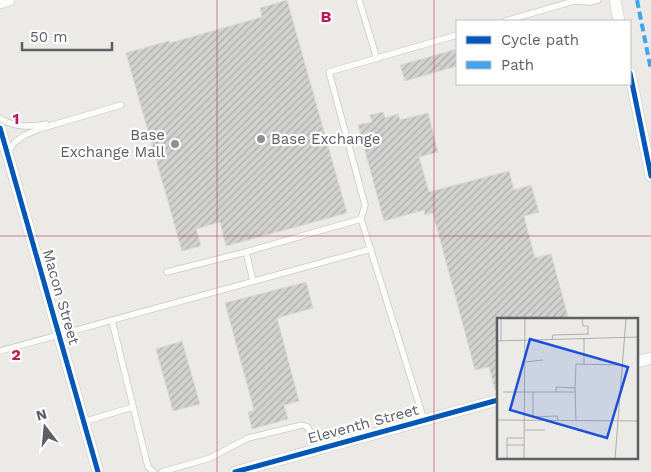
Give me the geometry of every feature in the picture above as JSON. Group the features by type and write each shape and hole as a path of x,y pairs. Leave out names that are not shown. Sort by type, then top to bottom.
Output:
{"street":[{"path":"0,3 9,0"},
{"path":"615,0 619,20"},
{"path":"631,78 651,176"},
{"name":"Macon Street","path":"0,128 98,472"},
{"path":"638,362 651,358"},
{"name":"Eleventh Street","path":"235,472 497,400"}],"lane":[{"path":"359,0 377,59"},
{"path":"508,20 574,1 590,2 598,0"},
{"path":"424,420 361,219 366,205 329,72 456,35"},
{"path":"7,153 15,142 25,135 70,119 120,105"},
{"path":"0,118 9,124 22,127 70,119"},
{"path":"167,272 246,252 361,219"},
{"path":"0,351 371,249"},
{"path":"246,252 253,282"},
{"path":"112,321 148,467 154,472"},
{"path":"83,422 133,407"},
{"path":"162,472 210,458 248,438 302,425 308,427 316,450"}],"building":[{"name":"Base Exchange","path":"287,0 347,213 226,246 220,222 196,229 201,246 182,251 126,53 169,41 170,43 262,17 260,8"},
{"path":"456,49 456,66 405,81 400,65"},
{"path":"383,112 385,118 398,114 400,120 428,113 438,152 419,157 429,192 509,171 514,190 531,185 539,212 524,216 535,258 551,254 568,318 497,318 497,390 495,390 489,367 475,370 433,213 425,215 424,210 384,221 358,125 372,122 370,115"},
{"path":"306,282 313,308 277,318 299,401 284,405 288,419 252,429 248,412 254,410 225,303"},
{"path":"182,341 200,404 173,411 156,349"}],"marked path":[{"path":"637,0 651,70"}],"cycle path":[{"path":"631,78 651,176"},
{"path":"0,128 98,472"},
{"path":"235,472 497,400"}],"place":[{"name":"Base Exchange","path":"261,139"},
{"name":"Base Exchange Mall","path":"175,144"}]}
